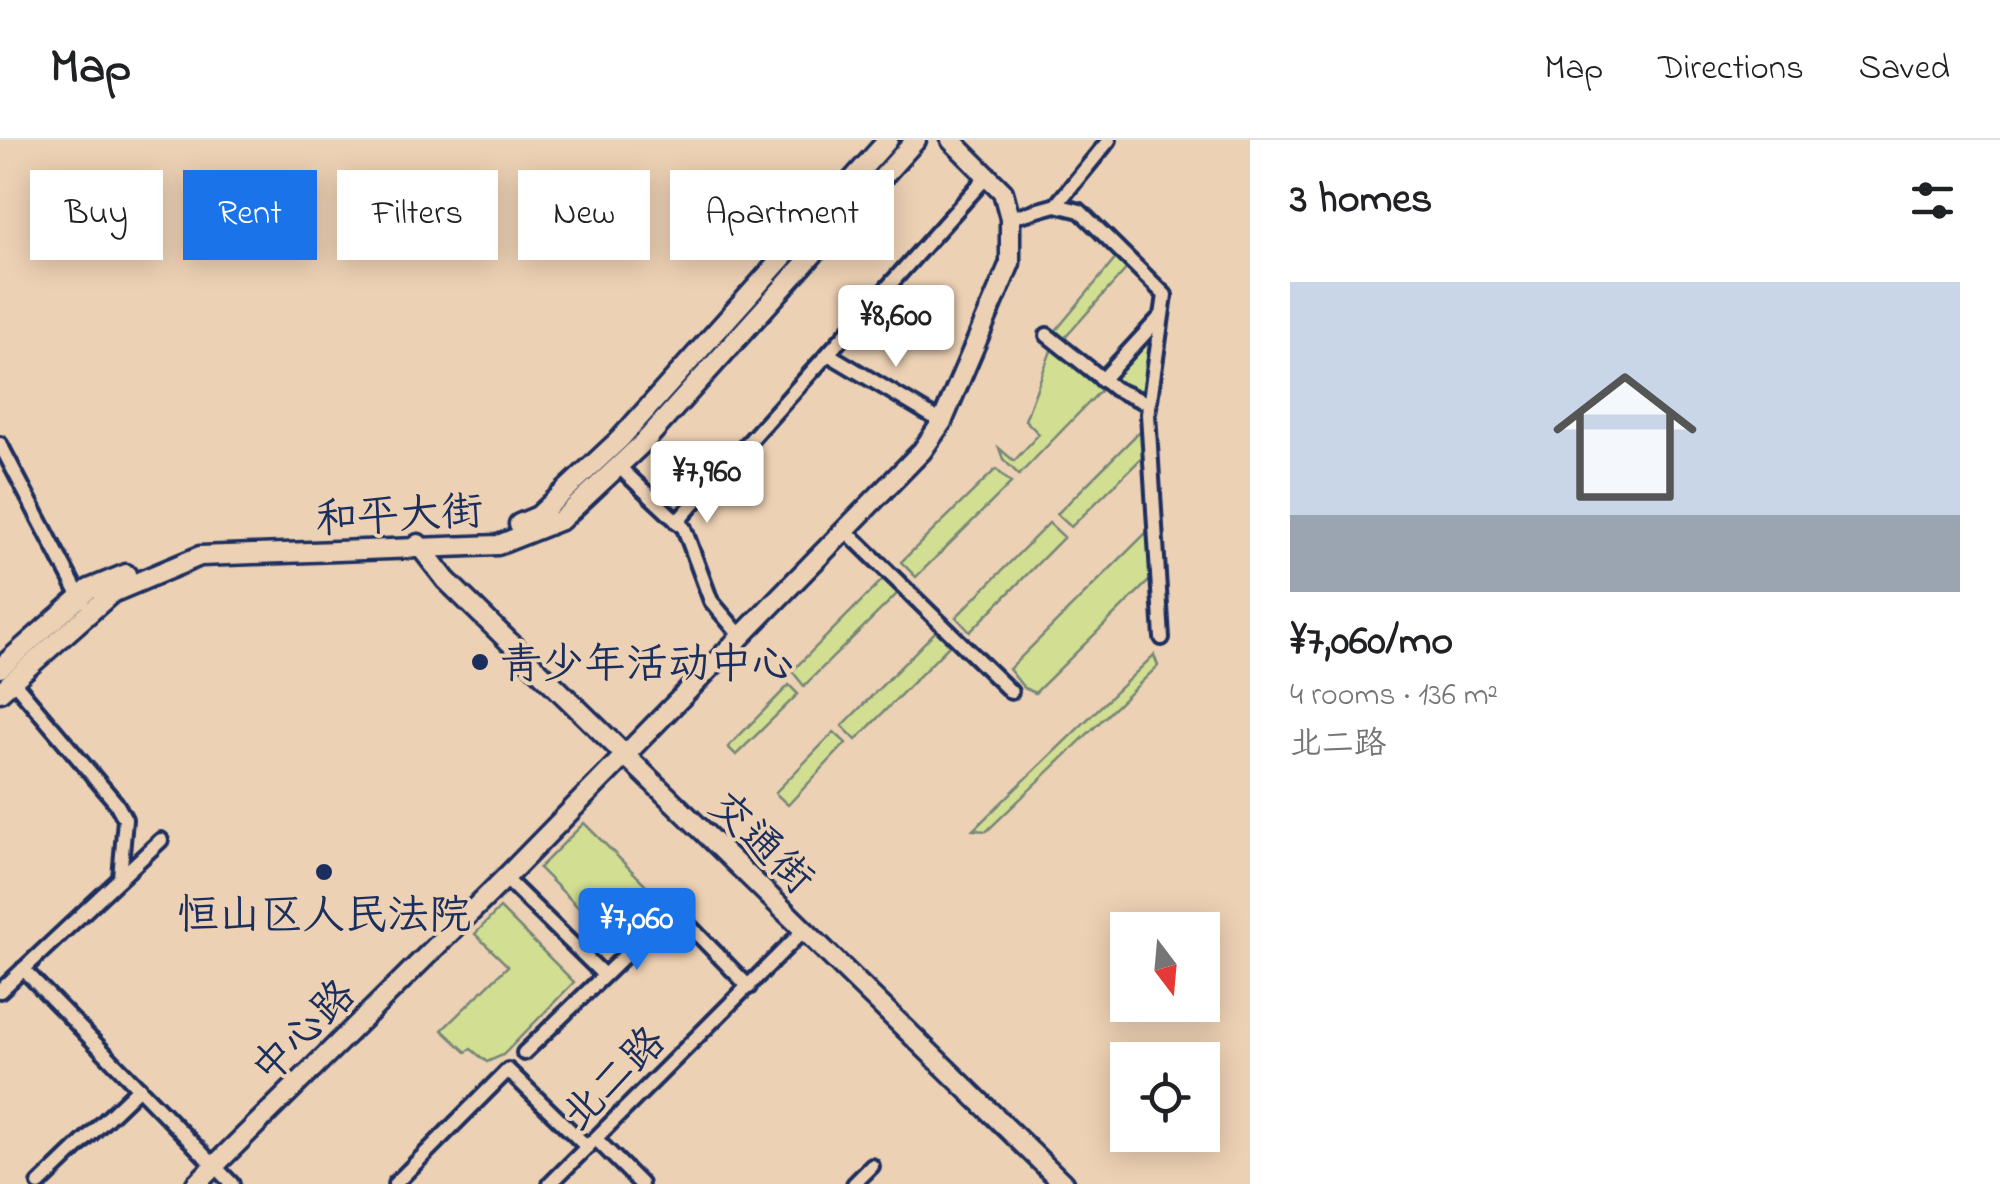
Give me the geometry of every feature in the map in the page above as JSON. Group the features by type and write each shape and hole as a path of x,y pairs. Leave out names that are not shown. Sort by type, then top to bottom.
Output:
{"street":[{"name":"和平大街","path":"419,546 476,541 538,516 620,439 888,140"},
{"name":"和平大街","path":"4,680 84,605 200,556 498,545 561,520 618,466 916,140"},
{"path":"951,140 1003,192 1010,218 1056,205 1080,212 1164,295 1149,404 1162,638"},
{"path":"1056,205 1109,140"},
{"path":"677,522 988,174"},
{"name":"中心路","path":"196,1184 505,878 739,634 922,451 942,422 1010,263 1010,218"},
{"path":"1102,380 1162,316"},
{"path":"1047,334 1102,380 1149,404"},
{"path":"828,354 942,422"},
{"path":"0,444 84,605"},
{"path":"618,466 677,522 692,543 711,601 739,634"},
{"path":"844,529 1010,692"},
{"name":"交通街","path":"419,546 446,580 1064,1184"},
{"path":"4,680 116,803 125,819 120,878"},
{"path":"0,991 161,840"},
{"path":"505,878 604,975"},
{"path":"524,1053 672,908 749,988"},
{"name":"北二路","path":"550,1184 804,930"},
{"path":"23,969 232,1184"},
{"path":"395,1184 508,1070 641,1184"},
{"path":"39,1184 139,1088"},
{"path":"854,1184 872,1166"}],"green space":[{"path":"1117,257 1129,266 1062,341 1053,334"},
{"path":"1151,337 1145,398 1111,381"},
{"path":"1052,348 1101,390 1019,475 1003,459 999,448 1014,461 1039,434 1025,420"},
{"path":"1142,429 1145,455 1071,527 1057,514"},
{"path":"996,469 1011,483 916,577 901,562"},
{"path":"1049,523 1064,537 970,632 956,617"},
{"path":"1151,528 1152,578 1035,693 1024,688 1009,669"},
{"path":"885,577 899,592 804,686 792,671"},
{"path":"936,631 950,645 856,740 842,726"},
{"path":"1154,655 1158,666 987,831 973,830"},
{"path":"789,685 798,694 736,755 728,747"},
{"path":"834,732 846,743 788,805 775,793"},
{"path":"584,823 658,897 613,942 539,868"},
{"path":"500,908 574,982 503,1055 487,1062 471,1049 466,1052 442,1030 508,966 475,934"}],"place":[{"name":"青少年活动中心","path":"480,662"},
{"name":"恒山区人民法院","path":"324,872"}]}
